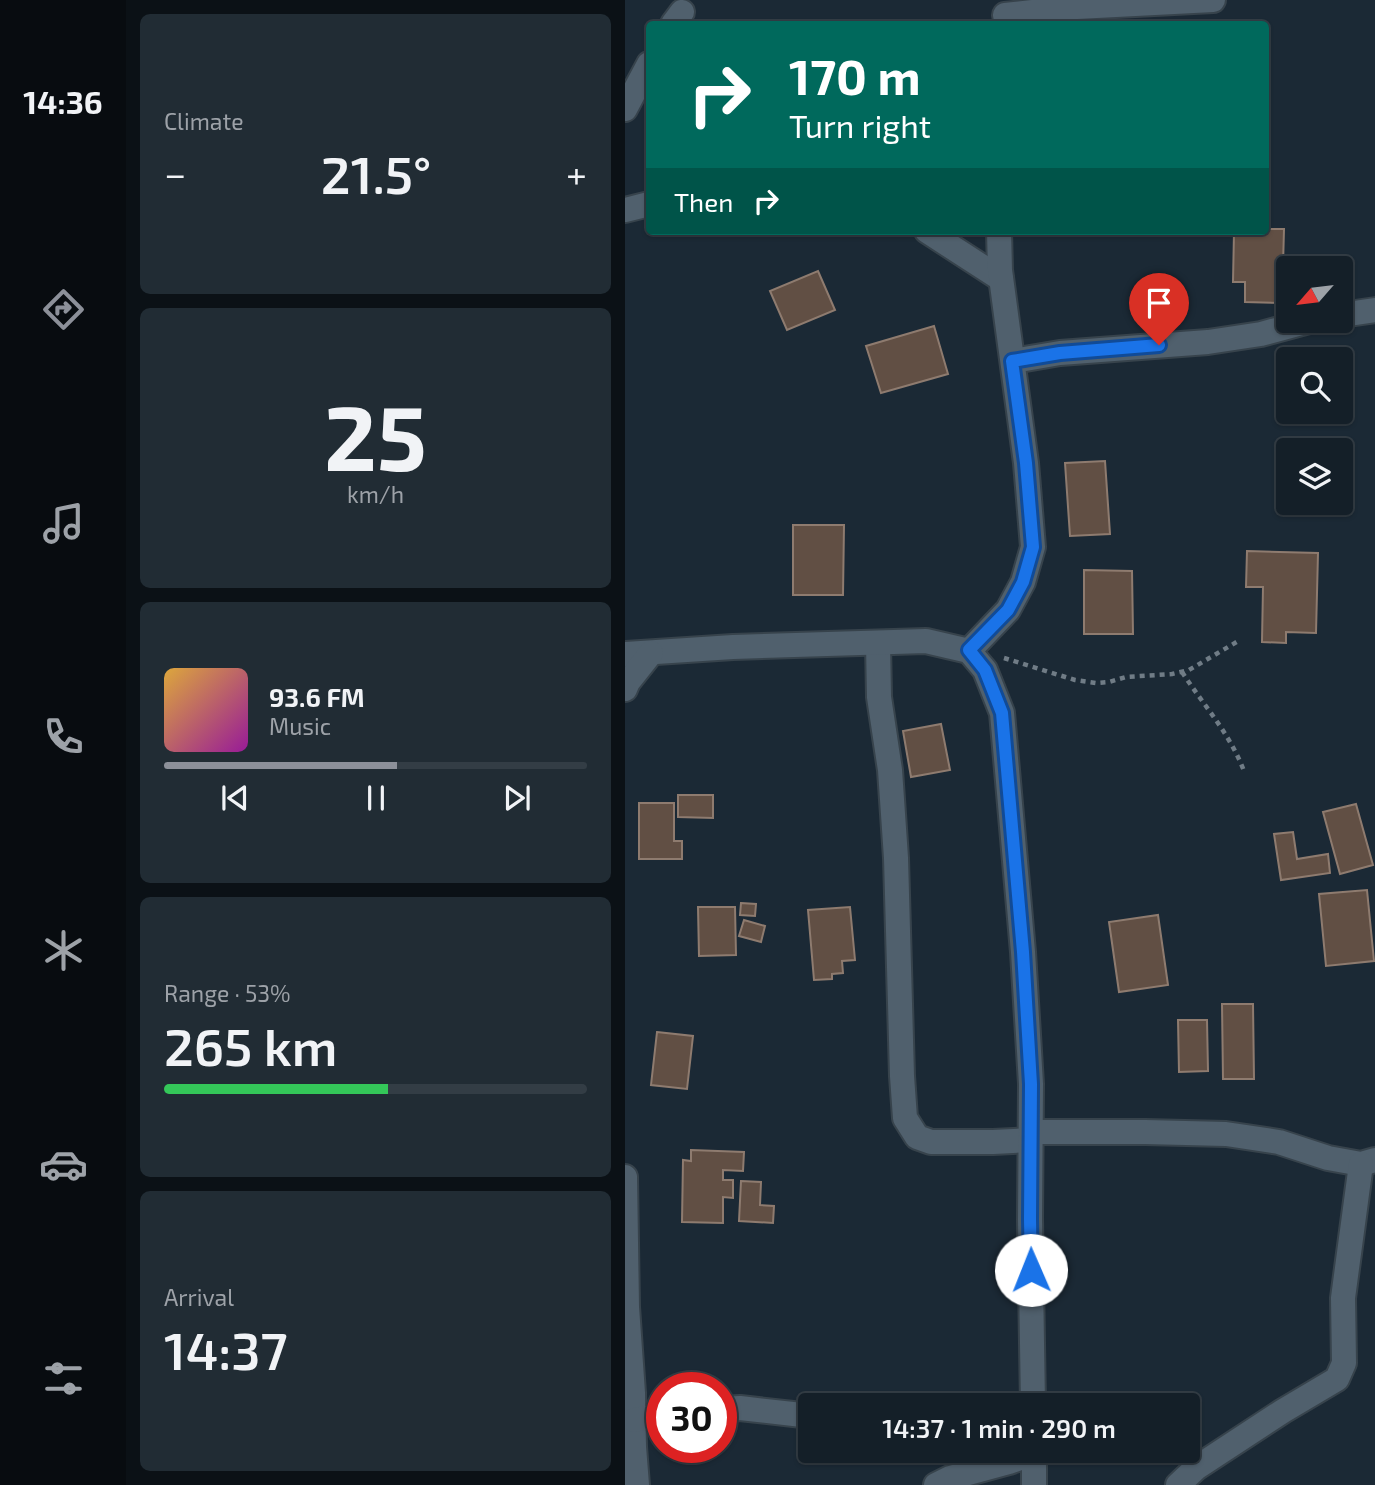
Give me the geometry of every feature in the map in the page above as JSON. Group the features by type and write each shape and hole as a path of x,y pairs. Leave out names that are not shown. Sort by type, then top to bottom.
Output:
{"street":[{"path":"1005,13 1213,0"},
{"path":"625,108 646,70"},
{"path":"625,210 646,205"},
{"path":"933,235 1001,279"},
{"path":"972,654 1008,610 1023,582 1033,547 1026,463 1001,279 999,235"},
{"path":"1353,313 1375,310"},
{"path":"1012,361 1060,353 1208,342 1276,330"},
{"path":"625,654 733,647 926,641 972,654 985,670 1002,713 1023,952 1031,1084 1033,1393"},
{"path":"878,643 879,698 890,770 896,858 905,1118 917,1137 931,1142 993,1142 1031,1136 1145,1132 1226,1134 1279,1142 1328,1158 1368,1162 1343,1298 1344,1363 1337,1379 1196,1468 1178,1485"},
{"path":"625,689 651,653"},
{"path":"625,1177 627,1307 633,1393 631,1433 637,1485"},
{"path":"737,1408 798,1415"},
{"path":"936,1485 950,1478 1004,1463"},
{"path":"1034,1463 1034,1485"}],"path":[{"path":"972,654 1010,659 1055,675 1096,683 1189,670 1240,640"},
{"path":"1181,672 1207,710 1222,726 1244,771"}],"building":[{"path":"1269,229 1284,229 1283,256 1276,256 1276,303 1245,302 1245,282 1233,282 1234,235 1269,235"},
{"path":"818,271 835,310 787,330 770,291"},
{"path":"934,326 948,374 881,393 866,346"},
{"path":"1105,461 1110,534 1070,536 1065,463"},
{"path":"793,525 844,525 843,595 793,595"},
{"path":"1247,551 1318,553 1316,633 1286,632 1286,643 1262,642 1263,587 1246,587"},
{"path":"1084,570 1132,571 1133,634 1084,634"},
{"path":"941,724 950,770 911,777 903,731"},
{"path":"678,795 713,795 713,818 678,817"},
{"path":"639,803 674,803 674,841 682,841 682,859 639,859"},
{"path":"1356,804 1373,865 1340,874 1323,812"},
{"path":"1293,832 1297,859 1328,854 1330,873 1281,880 1274,834"},
{"path":"1367,890 1374,961 1326,966 1319,894"},
{"path":"741,903 756,904 755,916 740,915"},
{"path":"698,907 735,907 736,955 699,956"},
{"path":"850,907 855,960 842,961 843,973 832,974 832,979 814,980 808,910"},
{"path":"1158,915 1168,985 1119,992 1109,922"},
{"path":"744,920 765,926 761,942 739,936"},
{"path":"1222,1004 1253,1004 1254,1079 1223,1079"},
{"path":"1178,1020 1207,1020 1208,1071 1179,1072"},
{"path":"657,1032 693,1036 687,1089 651,1085"},
{"path":"691,1150 744,1152 743,1171 723,1170 723,1180 733,1180 733,1198 723,1197 723,1223 682,1222 683,1160 691,1161"},
{"path":"741,1181 761,1182 760,1205 774,1206 773,1223 739,1221"}],"route":[{"path":"1031,1270 1031,1084 1023,952 1002,713 985,670 969,650 1008,610 1023,582 1033,547 1026,463 1012,361 1060,353 1159,345"}]}
